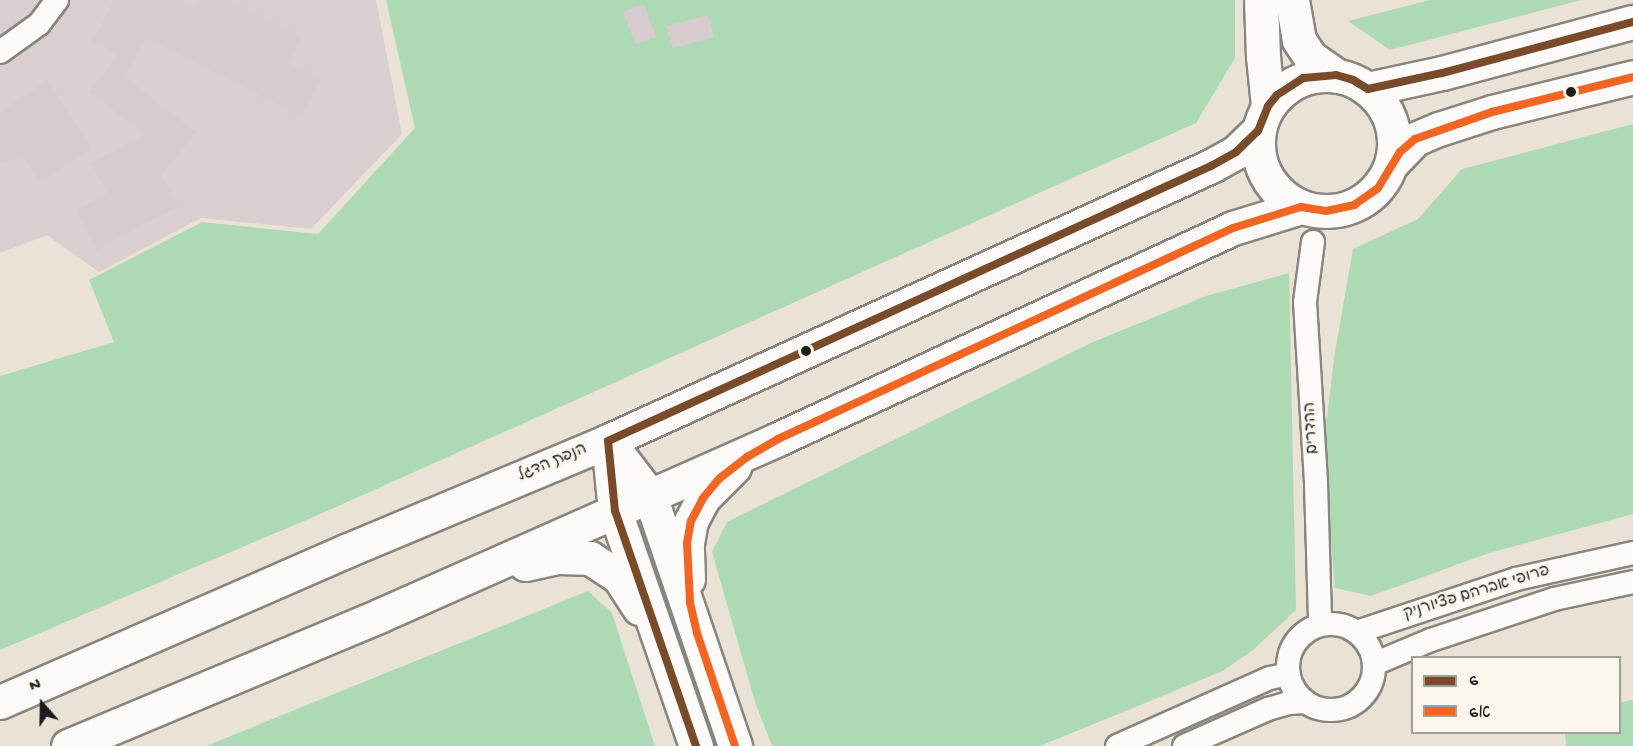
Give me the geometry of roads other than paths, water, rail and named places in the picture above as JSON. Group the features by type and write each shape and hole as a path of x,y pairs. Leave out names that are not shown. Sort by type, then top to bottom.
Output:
{"main road":[{"path":"1261,0 1263,119 1257,145 1261,167 1272,186 1301,207"},
{"path":"1292,0 1299,40 1310,57 1336,75 1353,80 1368,89 1378,98 1391,122 1394,149 1392,163"},
{"path":"1368,89 1442,73 1633,21"},
{"path":"1263,119 1277,95 1303,78 1336,75"},
{"path":"68,746 471,575 650,496 1233,228 1301,207 1326,211 1354,206 1378,188 1392,163 1415,139 1492,112 1633,77"},
{"name":"הנפת הדגל","path":"0,702 348,550 608,441 1211,166 1236,152 1263,119"},
{"path":"697,633 687,569 687,543 692,520 703,498 720,477 747,457 778,439"},
{"path":"608,441 650,496 735,746"},
{"path":"608,441 615,511 696,746"},
{"path":"471,575 559,557 590,558 619,577 658,637"}],"street":[{"path":"0,52 39,24 51,8"},
{"name":"ההדרים","path":"1313,242 1305,302 1316,484 1320,615"},
{"name":"פרופ' אברהם פצ'ורניק","path":"1357,632 1516,579 1633,553"},
{"name":"פרופ' אברהם פצ'ורניק","path":"1374,664 1431,640 1554,599 1633,582"},
{"path":"1333,624 1357,632 1372,652 1374,664 1373,677 1368,690 1347,707 1321,709 1306,702 1292,685 1289,674 1292,649 1309,630 1333,624"},
{"path":"1117,746 1270,678 1289,674"},
{"path":"1184,746 1268,709 1289,703 1306,702"}]}
